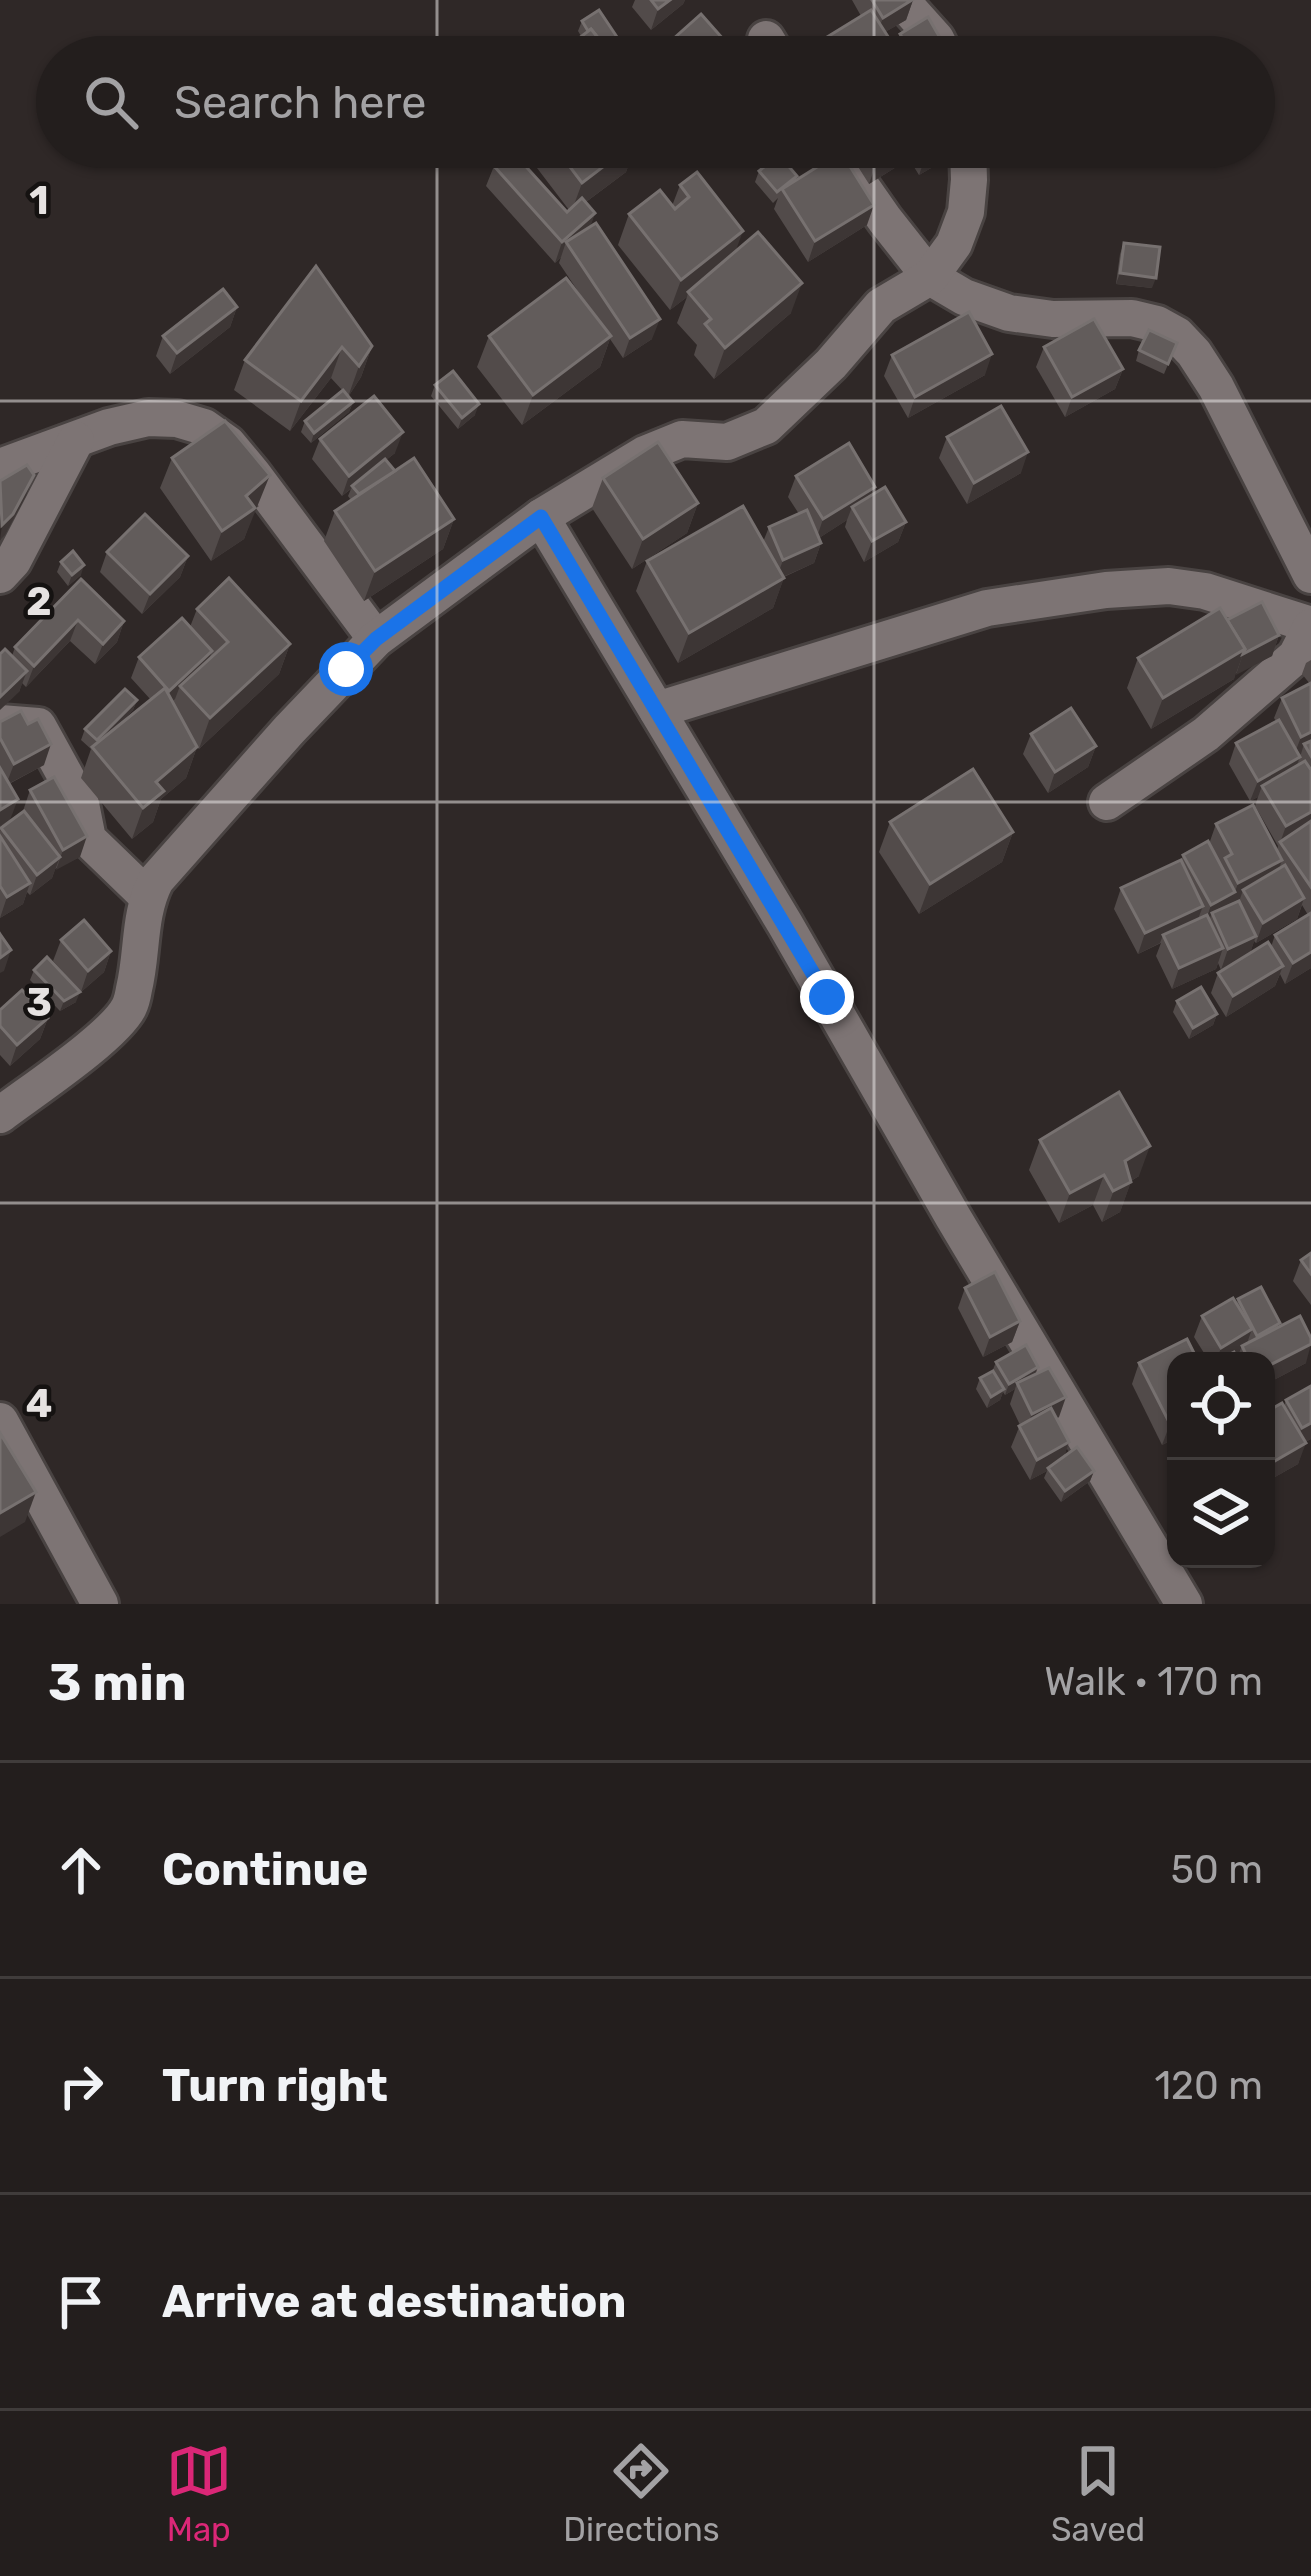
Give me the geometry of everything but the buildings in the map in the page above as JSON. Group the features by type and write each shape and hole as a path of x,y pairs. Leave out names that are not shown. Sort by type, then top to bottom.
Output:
{"street":[{"path":"902,0 933,36"},
{"path":"849,168 930,277 964,297 1009,313 1053,319 1132,318 1177,335 1216,387 1311,575"},
{"path":"0,1115 114,1026 129,1007 136,984 147,896 156,880 376,639 541,517 645,454 682,439 727,442 766,426 831,364 881,306 930,277 954,244 966,212 969,168"},
{"path":"0,467 109,427 148,418 177,419 204,427 228,443 253,473 376,639"},
{"path":"0,575 14,561 76,440"},
{"path":"541,517 1184,1604"},
{"path":"657,710 987,608 1106,590 1168,586 1204,591 1311,626 1296,656 1224,719 1107,802"},
{"path":"0,723 38,726 81,804 88,839 147,896"},
{"path":"0,1421 100,1604"}],"route":[{"path":"346,669 376,639 541,517 827,997"}]}
